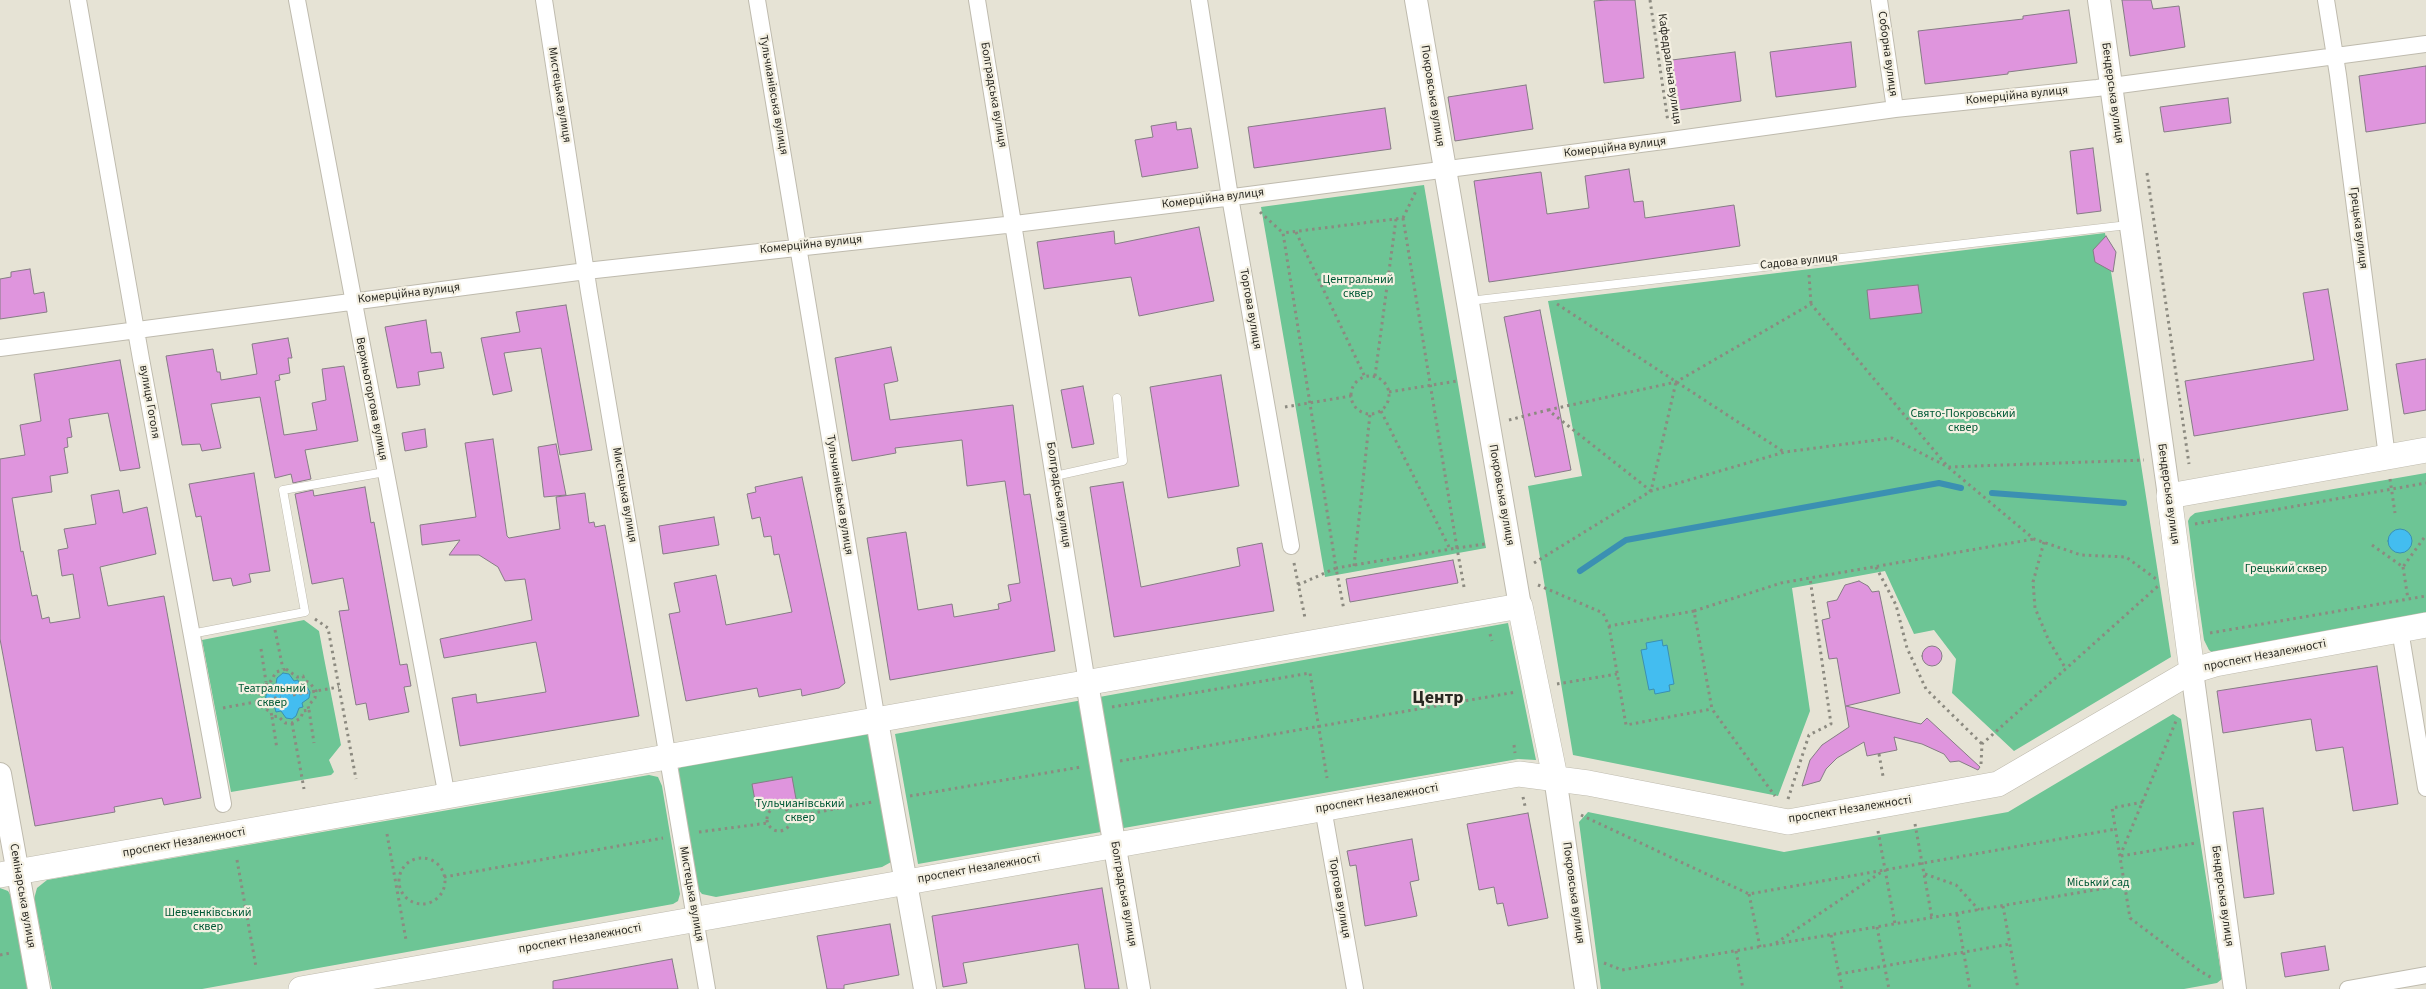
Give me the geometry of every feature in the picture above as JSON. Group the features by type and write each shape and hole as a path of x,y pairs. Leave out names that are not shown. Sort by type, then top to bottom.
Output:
{"main road":[{"name":"Покровська вулиця","path":"1416,0 1434,171 1467,301 1520,606 1555,777 1586,989"},
{"name":"Бендерська вулиця","path":"2099,0 2192,671 2225,984"},
{"path":"2169,496 2426,450"},
{"name":"проспект Незалежності","path":"9,873 1520,606"},
{"name":"проспект Незалежності","path":"300,989 1519,774 1555,777 1788,822 1998,784 2192,671 2215,664 2426,625"},
{"name":"Болградська вулиця","path":"1087,683 1139,989"},
{"name":"Тульчианівська вулиця","path":"877,721 925,989"},
{"name":"Семінарська вулиця","path":"0,774 9,873 39,989"}],"street":[{"name":"вулиця Гоголя","path":"78,0 136,331 223,804"},
{"name":"Верхньоторгова вулиця","path":"297,0 447,797"},
{"name":"Мистецька вулиця","path":"544,0 586,271 707,989"},
{"name":"Тульчианівська вулиця","path":"757,0 877,721"},
{"name":"Болградська вулиця","path":"977,0 1087,683"},
{"name":"Торгова вулиця","path":"1199,0 1236,196 1267,410 1291,546"},
{"name":"Соборна вулиця","path":"1879,0 1895,109"},
{"name":"Грецька вулиця","path":"2326,0 2335,56 2387,457"},
{"name":"Комерційна вулиця","path":"0,348 586,271 799,246 1014,224 1434,171 1895,109 2110,86 2426,44"},
{"path":"2402,642 2426,788"},
{"name":"Торгова вулиця","path":"1323,808 1355,989"},
{"path":"2348,989 2426,975"}],"lane":[{"name":"Садова вулиця","path":"1467,301 2131,224"},
{"path":"1055,476 1123,462 1117,398"},
{"path":"191,634 305,612 282,490 385,472"}],"path":[{"name":"Кафедральна вулиця","path":"1650,0 1671,140"},
{"path":"1434,171 1403,218 1464,587"},
{"path":"2147,172 2189,464"},
{"path":"1236,196 1283,233 1403,218"},
{"path":"1375,376 1396,219"},
{"path":"1296,232 1365,377"},
{"path":"1283,233 1344,610"},
{"path":"1807,261 1811,304 1948,468 2034,539 2082,555 2126,556 2162,583 1982,744 1981,767"},
{"path":"1538,292 1785,452"},
{"path":"1489,425 1676,382 1811,304"},
{"path":"1375,376 1387,385 1389,399 1381,411 1370,414 1360,412 1354,406 1351,396 1355,383 1365,377 1375,376"},
{"path":"1389,392 1457,381"},
{"path":"1651,491 1676,382"},
{"path":"1267,410 1351,396"},
{"path":"1548,410 1651,491"},
{"path":"1381,411 1450,550"},
{"path":"1354,566 1370,414"},
{"path":"1515,576 1651,491 1785,452 1892,438 1948,468 2152,458"},
{"path":"2387,457 2395,513"},
{"path":"2195,524 2426,483"},
{"path":"2408,599 2403,567 2426,535"},
{"path":"1609,626 1694,611 1781,584 1810,578 2034,539"},
{"path":"2044,542 2033,582 2035,608 2050,641 2066,669"},
{"path":"1298,585 1336,568 1485,544"},
{"path":"2372,545 2403,567"},
{"path":"1291,546 1305,618"},
{"path":"1876,567 1896,605 1907,648 1926,689 1982,744"},
{"path":"1515,576 1603,613 1609,626 1626,725 1712,709"},
{"path":"1788,800 1810,735 1831,724 1810,578"},
{"path":"2210,633 2426,596"},
{"path":"1694,611 1712,709 1778,800"},
{"path":"305,612 328,628 356,779"},
{"path":"273,618 282,669"},
{"path":"261,649 267,687 260,694 260,701 265,709 271,712 277,749"},
{"path":"266,682 271,681 274,674 282,669 292,671 297,677 303,676 304,680 310,683 316,691 315,698 308,706 314,743"},
{"path":"1104,709 1310,673 1327,778"},
{"path":"1554,684 1617,674"},
{"path":"293,695 339,687"},
{"path":"1113,762 1524,690"},
{"path":"206,715 281,697"},
{"path":"272,717 278,716 285,723 292,723 301,718 303,711 309,710"},
{"path":"2120,856 2177,719"},
{"path":"292,723 304,789"},
{"path":"1879,754 1883,776"},
{"path":"903,797 1086,766"},
{"path":"792,817 880,801"},
{"path":"2143,802 2112,808 2130,918 2200,972 2225,984"},
{"path":"776,807 788,810 792,817 787,829 780,832 772,829 768,823 768,815 776,807"},
{"path":"1579,813 1749,894 2116,829"},
{"path":"692,833 768,823"},
{"path":"1915,824 1932,918"},
{"path":"1878,831 1895,924"},
{"path":"387,834 406,940"},
{"path":"444,877 671,837"},
{"path":"2120,856 2197,843"},
{"path":"418,858 434,862 444,877 440,894 425,904 408,900 399,885 403,868 418,858"},
{"path":"237,860 256,967"},
{"path":"1773,945 1885,870"},
{"path":"1924,873 1956,885 1979,910"},
{"path":"1598,960 1622,970 2124,885"},
{"path":"1749,894 1760,947"},
{"path":"2003,906 2018,989"},
{"path":"1956,914 1970,989"},
{"path":"1877,927 1889,989"},
{"path":"1831,935 1842,989"},
{"path":"1839,974 2010,944"},
{"path":"1736,951 1743,989"}],"green space":[{"name":"Центральний сквер","path":"1424,185 1486,548 1325,577 1261,207"},
{"name":"Свято-Покровський сквер","path":"2105,233 2171,657 2014,751 1952,693 1956,659 1934,630 1914,634 1885,571 1792,588 1810,711 1778,796 1573,755 1528,486 1582,476 1548,301"},
{"name":"Грецький сквер","path":"2426,473 2426,615 2214,654 2209,650 2204,640 2195,577 2188,521 2190,517 2195,513"},
{"name":"Театральний сквер","path":"304,620 319,631 341,745 329,760 334,772 331,775 231,792 202,640"},
{"path":"1508,623 1536,760 1518,759 918,864 895,734"},
{"name":"Міський сад","path":"2173,714 2181,719 2222,979 2217,983 2184,989 1601,989 1579,822 1588,812 1784,852 2008,812"},
{"name":"Тульчианівський сквер","path":"868,734 893,861 882,867 716,897 702,894 696,887 677,770 689,761"},
{"name":"Шевченківський сквер","path":"649,775 658,777 662,786 680,894 678,901 673,904 202,989 52,989 34,899 37,888 47,880"},
{"path":"0,888 8,891 11,896 28,989 0,989"}],"water":[{"path":"2400,529 2409,532 2412,541 2409,550 2400,553 2391,550 2388,541 2391,532"},
{"path":"1662,640 1663,646 1667,645 1674,684 1669,685 1670,691 1655,694 1654,689 1649,690 1641,650 1647,649 1646,643"},
{"path":"283,673 289,674 294,681 298,680 299,684 307,687 310,692 309,698 302,703 303,707 299,708 296,716 292,719 286,718 281,711 276,712 275,708 267,705 265,700 267,692 272,689 272,685 276,684 277,678"}],"building":[{"path":"1635,0 1644,78 1604,83 1594,1"},
{"path":"2122,0 2151,0 2153,9 2179,6 2185,47 2130,56"},
{"path":"2069,10 2077,63 1925,84 1918,31 2023,19 2023,16"},
{"path":"1851,42 1856,87 1776,97 1770,52"},
{"path":"1735,52 1741,101 1679,110 1672,60"},
{"path":"2426,66 2426,123 2366,132 2359,76"},
{"path":"1526,85 1533,129 1455,141 1448,97"},
{"path":"2228,98 2231,123 2164,132 2160,107"},
{"path":"1385,108 1391,149 1254,168 1248,127"},
{"path":"1176,122 1177,130 1191,128 1198,168 1142,177 1135,140 1153,137 1151,126"},
{"path":"2093,148 2101,211 2077,214 2070,151"},
{"path":"1629,169 1634,202 1643,201 1645,218 1734,205 1740,246 1489,282 1474,181 1541,172 1547,214 1589,208 1585,176"},
{"path":"1199,227 1214,301 1139,316 1131,277 1044,289 1037,242 1114,231 1115,244"},
{"path":"2106,236 2116,252 2113,272 2095,262 2093,250"},
{"path":"30,269 34,294 44,292 47,312 0,319 0,279 11,277 11,272"},
{"path":"1918,285 1922,313 1870,319 1867,290"},
{"path":"2328,289 2348,410 2194,436 2185,381 2314,360 2303,293"},
{"path":"566,305 592,450 560,455 541,348 504,353 512,391 493,395 481,338 520,332 516,312"},
{"path":"1540,310 1571,470 1535,477 1504,317"},
{"path":"426,320 431,353 441,352 444,368 418,372 420,385 397,388 385,327"},
{"path":"288,338 292,358 288,358 290,373 279,375 280,380 275,381 284,435 317,430 312,403 326,400 322,369 344,366 358,441 305,450 311,479 293,483 291,474 275,478 260,397 211,404 221,448 202,451 200,444 182,445 166,356 213,349 217,372 220,372 221,380 257,374 252,344"},
{"path":"891,347 898,381 884,384 890,420 1013,405 1024,495 1030,494 1055,651 890,680 867,538 906,532 918,610 952,604 954,617 999,609 998,604 1011,601 1008,585 1020,583 1005,481 967,486 962,440 895,448 896,453 852,461 835,358"},
{"path":"2426,359 2426,410 2404,414 2396,364"},
{"path":"120,360 140,468 120,471 108,413 69,419 72,437 67,438 68,447 64,448 68,473 50,476 52,492 12,498 21,552 23,551 32,596 37,595 42,619 49,617 50,623 80,618 73,574 62,576 58,550 68,548 64,529 96,524 91,495 119,490 123,513 147,507 156,554 100,567 108,606 164,596 201,798 164,805 162,798 114,807 115,812 35,826 0,639 0,459 25,455 20,425 41,421 34,374"},
{"path":"1221,375 1239,486 1168,498 1150,387"},
{"path":"1083,386 1094,444 1072,448 1061,390"},
{"path":"425,429 427,447 405,451 402,433"},
{"path":"493,439 507,536 509,538 560,529 556,497 585,493 589,523 594,522 595,527 605,525 639,716 460,746 452,698 476,694 477,703 546,692 536,642 444,658 440,639 532,620 525,579 505,581 498,567 479,555 449,555 460,540 422,545 420,525 476,517 465,443"},
{"path":"556,444 566,495 544,497 538,447"},
{"path":"254,473 270,571 249,574 251,582 233,586 231,578 213,581 201,516 196,517 189,484"},
{"path":"802,477 845,683 839,688 802,696 801,689 759,697 757,688 686,701 669,614 680,612 674,583 716,575 726,625 792,612 779,554 774,555 771,536 764,537 760,517 752,519 747,494 756,492 755,487"},
{"path":"1123,482 1141,587 1240,566 1237,548 1262,543 1274,611 1114,637 1090,487"},
{"path":"365,487 371,523 374,522 400,665 407,664 411,686 404,687 409,712 369,720 366,703 356,705 339,611 349,610 343,578 312,584 295,494 313,490 314,496"},
{"path":"714,517 719,545 663,554 659,526"},
{"path":"1453,560 1458,583 1350,602 1346,579"},
{"path":"1859,581 1868,586 1872,592 1879,591 1900,693 1846,706 1921,724 1927,718 1980,767 1978,770 1959,761 1950,762 1944,754 1922,744 1894,737 1897,750 1867,756 1864,742 1837,758 1826,769 1820,781 1802,786 1810,760 1822,745 1849,727 1837,658 1829,659 1822,620 1830,618 1827,602 1837,600 1845,585"},
{"path":"1932,646 1939,649 1942,656 1939,663 1932,666 1925,663 1922,656 1925,649"},
{"path":"2377,666 2398,804 2353,811 2343,747 2316,751 2311,719 2223,733 2217,691"},
{"path":"792,777 796,799 756,806 752,784"},
{"path":"2263,808 2274,894 2244,898 2233,812"},
{"path":"1528,813 1548,918 1508,926 1503,903 1497,904 1494,887 1479,890 1467,824"},
{"path":"1412,839 1419,880 1410,882 1417,916 1365,926 1356,865 1350,866 1347,851"},
{"path":"1102,888 1119,989 1085,989 1078,944 963,963 967,983 943,987 932,916"},
{"path":"890,924 899,975 844,985 844,989 827,989 817,936"},
{"path":"2325,946 2329,970 2285,977 2281,953"},
{"path":"672,959 678,989 553,989 553,981"}],"waterway":[{"path":"1580,571 1626,540 1939,483 1961,488"},
{"path":"1992,493 2124,503"}],"district":[{"name":"Центр","path":"1438,699"}]}
